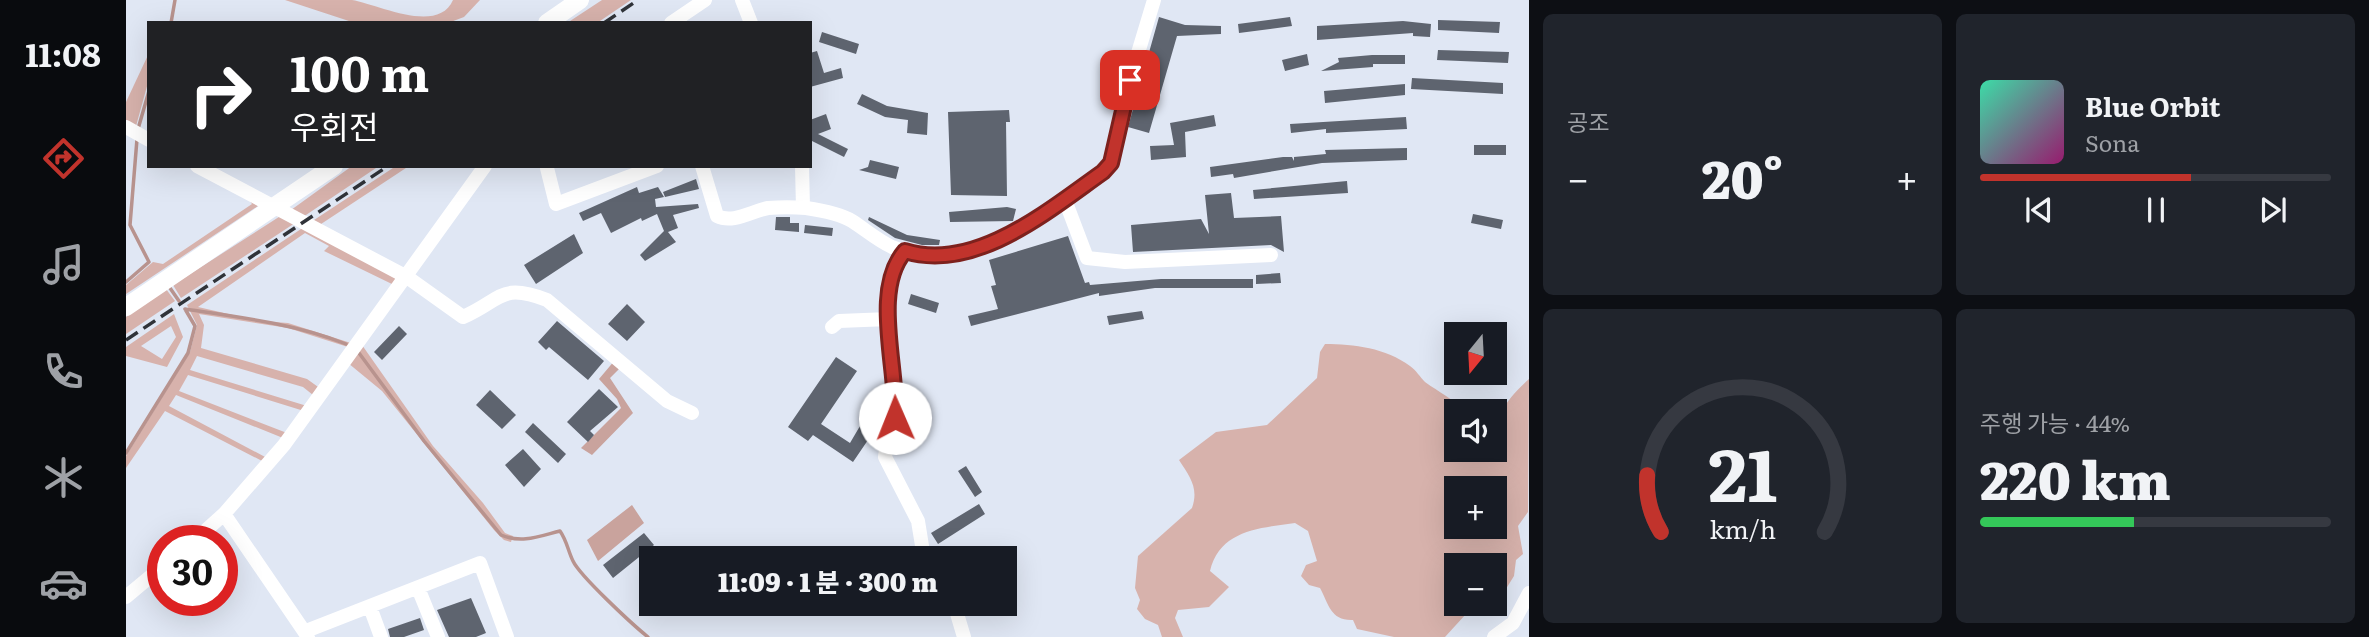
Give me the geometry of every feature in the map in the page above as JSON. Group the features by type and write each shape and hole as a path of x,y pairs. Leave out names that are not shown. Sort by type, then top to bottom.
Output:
{"main road":[{"path":"550,21 580,0"},
{"path":"126,307 331,168"}],"street":[{"path":"674,21 705,0"},
{"path":"742,0 750,21"},
{"path":"703,168 717,216 724,219 768,208 803,208 850,220 871,236 905,251 943,256 966,252 1027,225 1103,172 1111,163 1122,106 1154,0"},
{"path":"126,127 147,139"},
{"path":"201,168 407,277 463,317 506,292 524,291 547,300 667,401 692,413"},
{"path":"212,525 285,445 484,168"},
{"path":"547,168 556,204 652,168"},
{"path":"802,168 803,208"},
{"path":"1065,200 1087,258 1125,262 1270,255"},
{"path":"905,251 896,262 888,289 897,399 885,457 918,521 922,546"},
{"path":"832,327 839,321 889,318"},
{"path":"224,514 307,634 480,563 508,637"},
{"path":"126,597 147,579"},
{"path":"418,588 438,637"},
{"path":"1494,637 1513,623 1529,593"},
{"path":"370,607 381,637"},
{"path":"958,616 964,637"}],"shaded area":[{"path":"285,0 352,0 406,15 421,16 434,15 445,10 453,0 480,0 464,17 453,21 349,21"},
{"path":"602,0 631,0 600,21 570,21"},
{"path":"147,57 147,86 136,126 126,120 126,102"},
{"path":"349,168 376,168 303,217 291,210"},
{"path":"393,168 406,168 318,226 311,222"},
{"path":"247,197 258,206 126,294 126,285 153,262 163,264 252,204"},
{"path":"282,215 295,223 181,298 173,285"},
{"path":"304,227 397,278 394,285 324,251 329,246 305,233 198,307 259,321 288,323 354,344 348,347 288,328 199,314 204,325 201,348 307,379 321,389 313,395 303,387 197,356 190,370 307,406 304,411 188,375 179,391 287,433 283,438 176,395 169,406 267,458 264,462 165,411 126,468 126,456 190,352 197,325 187,305"},
{"path":"166,289 175,301 126,334 126,317"},
{"path":"174,314 183,337 167,367 126,356 126,347","holes":["171,326 176,337 162,359 141,346"]},
{"path":"1325,344 1358,346 1401,360 1425,382 1451,399 1444,399 1444,462 1507,462 1507,403 1529,379 1528,512 1518,526 1523,554 1516,560 1514,576 1507,587 1507,553 1444,553 1444,616 1464,616 1445,637 1394,637 1357,629 1353,620 1335,615 1320,588 1309,585 1301,576 1306,565 1317,561 1308,531 1295,523 1268,527 1243,534 1222,547 1210,571 1229,587 1209,607 1178,610 1175,618 1183,637 1162,637 1158,625 1145,619 1137,609 1140,600 1135,588 1138,556 1192,508 1194,489 1179,460 1216,432 1267,425 1317,378 1320,352"},
{"path":"362,345 433,446 483,503 505,533 513,536 511,542 504,540 494,530 382,391 348,363"},
{"path":"615,360 619,369 610,378 633,413 592,455 581,448 621,408 617,399 599,379"},
{"path":"632,505 644,523 598,561 587,540"}],"building":[{"path":"1159,17 1185,25 1221,26 1221,34 1177,36 1149,133 1128,127"},
{"path":"1290,17 1292,26 1239,33 1238,24"},
{"path":"1438,20 1500,22 1499,33 1438,30"},
{"path":"1403,21 1431,24 1430,37 1413,36 1413,33 1317,40 1317,26"},
{"path":"822,32 859,44 856,54 819,42"},
{"path":"1438,50 1509,52 1508,63 1437,60"},
{"path":"817,51 824,73 841,68 843,78 812,86 812,52"},
{"path":"1307,54 1309,65 1285,71 1282,60"},
{"path":"1405,55 1405,64 1373,64 1373,67 1321,71 1339,62 1338,58"},
{"path":"1412,78 1503,83 1503,94 1411,89"},
{"path":"1405,84 1405,95 1325,103 1324,91"},
{"path":"862,94 887,106 928,113 927,135 907,133 908,120 885,117 857,104"},
{"path":"1009,110 1010,122 1006,122 1007,196 951,195 948,112"},
{"path":"826,114 831,129 818,134 848,149 844,157 812,141 812,119"},
{"path":"1214,115 1216,126 1185,132 1186,157 1151,160 1150,146 1174,145 1170,123"},
{"path":"1406,117 1407,129 1326,133 1326,129 1291,133 1290,124"},
{"path":"1474,145 1506,145 1506,155 1474,155"},
{"path":"1407,148 1407,160 1322,163 1234,178 1233,174 1211,177 1210,167 1283,157 1292,157 1294,161 1294,157 1326,154 1325,150"},
{"path":"870,160 899,167 896,179 859,170 868,167"},
{"path":"696,179 699,189 665,197 663,192"},
{"path":"1347,181 1348,193 1254,199 1253,190"},
{"path":"637,187 639,193 658,187 664,197 655,199 656,207 698,204 699,208 673,215 678,228 668,232 676,242 645,261 640,255 664,231 657,214 642,221 641,218 611,233 601,213 583,221 579,213"},
{"path":"1231,193 1234,218 1281,216 1284,252 1271,245 1133,252 1131,225 1201,219 1209,234 1205,195"},
{"path":"1007,207 1016,209 1013,221 950,222 949,212"},
{"path":"1473,214 1503,220 1501,229 1471,223"},
{"path":"776,217 790,217 790,223 799,223 799,232 775,230"},
{"path":"869,217 907,235 940,240 939,245 922,245 895,238 868,220"},
{"path":"805,225 833,228 832,236 804,233"},
{"path":"574,234 583,253 536,284 524,265"},
{"path":"1068,236 1085,283 1089,282 1090,285 1161,279 1253,279 1253,288 1155,288 1099,296 1099,293 971,326 968,316 998,309 991,286 996,285 989,260"},
{"path":"1280,273 1281,283 1256,284 1256,275"},
{"path":"911,294 939,303 936,313 908,304"},
{"path":"627,304 645,322 627,341 608,324"},
{"path":"1142,311 1144,319 1109,325 1107,316"},
{"path":"557,321 604,361 588,380 549,347 546,350 538,342"},
{"path":"399,326 407,334 382,360 374,352"},
{"path":"836,357 857,371 821,424 850,443 870,409 883,418 853,462 813,435 808,441 788,427"},
{"path":"599,389 618,407 590,431 594,435 588,442 567,422"},
{"path":"490,390 516,415 502,429 476,405"},
{"path":"533,423 566,454 558,463 525,432"},
{"path":"523,449 541,469 524,487 505,465"},
{"path":"966,466 982,492 975,497 958,471"},
{"path":"979,504 985,514 938,544 931,533"},
{"path":"644,533 654,545 639,546 639,557 613,578 603,565"},
{"path":"471,598 486,633 476,637 449,637 437,610"},
{"path":"420,618 424,630 404,637 390,637 388,629"}],"waterway":[{"path":"171,21 175,0"},
{"path":"138,129 147,98"},
{"path":"126,282 149,262 130,225 137,139"},
{"path":"170,288 179,301"},
{"path":"185,309 287,326 346,344"},
{"path":"126,453 188,353 195,326 185,309"},
{"path":"359,353 424,441 501,535 524,539 560,531 573,561 586,578 648,637"}],"railway":[{"path":"607,21 638,0"},
{"path":"126,340 385,168"}],"route":[{"path":"895,418 897,399 888,289 896,262 905,251 943,256 966,252 992,241 1027,225 1103,172 1111,163 1130,80"}]}
